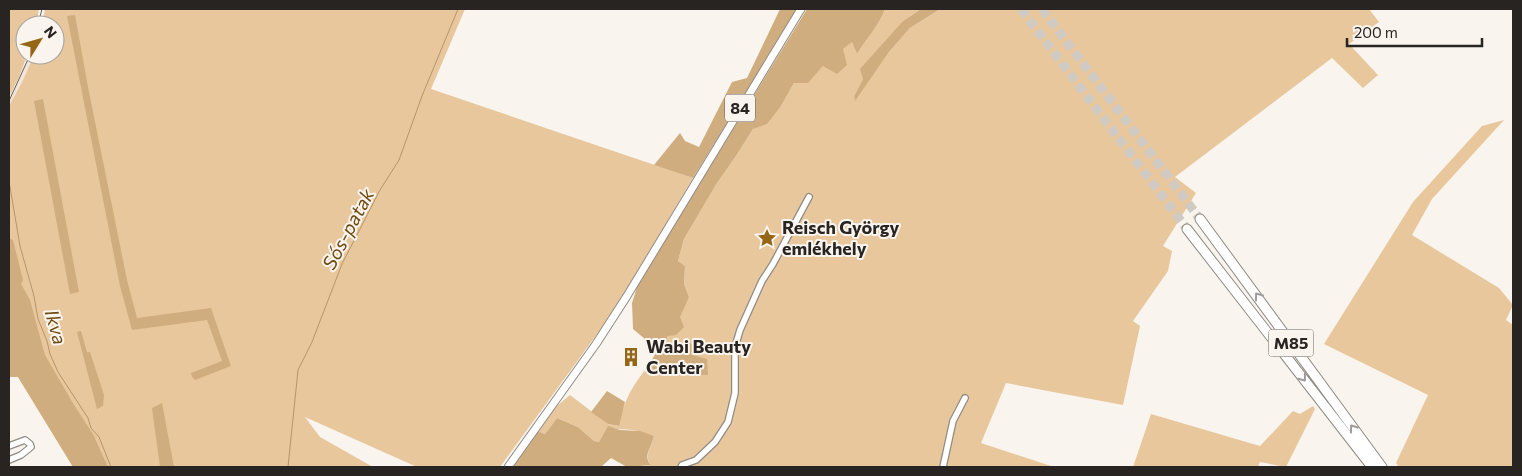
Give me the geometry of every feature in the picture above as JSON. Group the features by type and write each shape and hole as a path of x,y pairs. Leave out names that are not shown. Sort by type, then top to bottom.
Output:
{"highway":[{"name":"M85","path":"1200,219 1382,467"},
{"name":"M85","path":"1187,229 1372,467"}],"main road":[{"name":"84","path":"508,467 596,344 627,296 801,9"}],"street":[{"path":"681,467 696,460 715,442 728,422 735,393 735,347 740,330 762,281 809,197"},
{"path":"943,467 953,421 965,398"},
{"path":"9,446 25,440 31,447 21,455 9,460"}],"shaded area":[{"path":"9,9 39,9 38,15 15,15 15,65 23,65 9,97"},
{"path":"45,9 465,9 431,89 693,178 616,308 500,467 417,467 305,417 320,437 373,467 73,467 18,377 9,377 9,106 30,65 65,65 65,15 44,15"},
{"path":"780,9 797,9 693,178 654,165 680,133 685,141 699,147 732,82 747,78"},
{"path":"807,9 885,9 876,27 857,54 852,42 843,49 847,65 837,74 823,66 808,83 794,83 781,106 767,124 753,129 717,183 684,239 678,261 685,266 684,284 689,297 680,317 684,327 676,335 668,336 664,344 670,352 679,351 690,343 696,346 691,353 692,355 707,359 708,375 689,374 687,364 683,360 651,375 645,370 658,350 633,329 632,303 638,284"},
{"path":"885,9 921,9 903,21 863,79 854,96 855,100 889,52 910,28 940,9 1369,9 1379,22 1349,44 1378,75 1363,88 1332,58 1175,177 1196,193 1163,246 1172,251 1168,271 1133,321 1140,326 1123,405 1006,383 981,443 1054,467 639,467 651,465 648,454 654,436 633,430 608,427 599,442 594,441 578,427 557,418 545,434 537,431 552,410 570,395 608,424 618,426 628,397 645,370 651,375 683,360 687,364 696,346 690,343 679,351 670,352 664,344 689,297 684,284 685,266 678,261 684,239 717,183 753,129 781,106 794,83 808,82 852,41 857,54 876,27"},
{"path":"921,9 940,9 910,28 889,52 855,101 854,96 863,79 860,69 903,21"},
{"path":"75,15 127,280 137,318 211,308 231,366 195,380 191,373 222,361 207,320 132,330 120,286 67,16"},
{"path":"23,65 30,65 9,106 9,97"},
{"path":"43,99 79,292 70,294 34,101"},
{"path":"1504,120 1432,199 1412,235 1499,288 1513,305 1506,320 1513,325 1513,467 1399,467 1396,463 1428,395 1324,344 1413,202 1482,126"},
{"path":"9,238 13,240 23,280 21,284 30,300 45,355 93,434 108,467 73,467 18,377 9,377"},
{"path":"81,331 104,395 103,406 97,409 77,332"},
{"path":"607,391 625,402 619,426 608,424 591,412"},
{"path":"162,403 174,467 160,467 152,408"},
{"path":"1313,406 1315,409 1286,467 1260,462 1258,467 1133,467 1151,414 1260,446 1293,411 1300,414"},
{"path":"557,418 578,427 594,441 599,442 608,426 620,430 640,431 654,436 647,455 648,462 651,465 627,467 611,458 601,467 513,467 537,431 545,434"}],"waterway":[{"name":"Sós-patak","path":"288,467 298,370 312,342 342,264 380,190 399,160 422,96 458,9"},
{"name":"Ikva","path":"9,181 20,246 34,296 38,319 50,354 58,372 88,418 91,428 99,437 111,467"}],"tunnel":[{"path":"1021,9 1187,229"},
{"path":"1042,9 1200,219"}],"railway":[{"path":"40,15 42,9"},
{"path":"9,101 25,65"}],"place":[{"name":"Reisch György emlékhely","path":"767,238"},
{"name":"Wabi Beauty Center","path":"631,357"}]}
